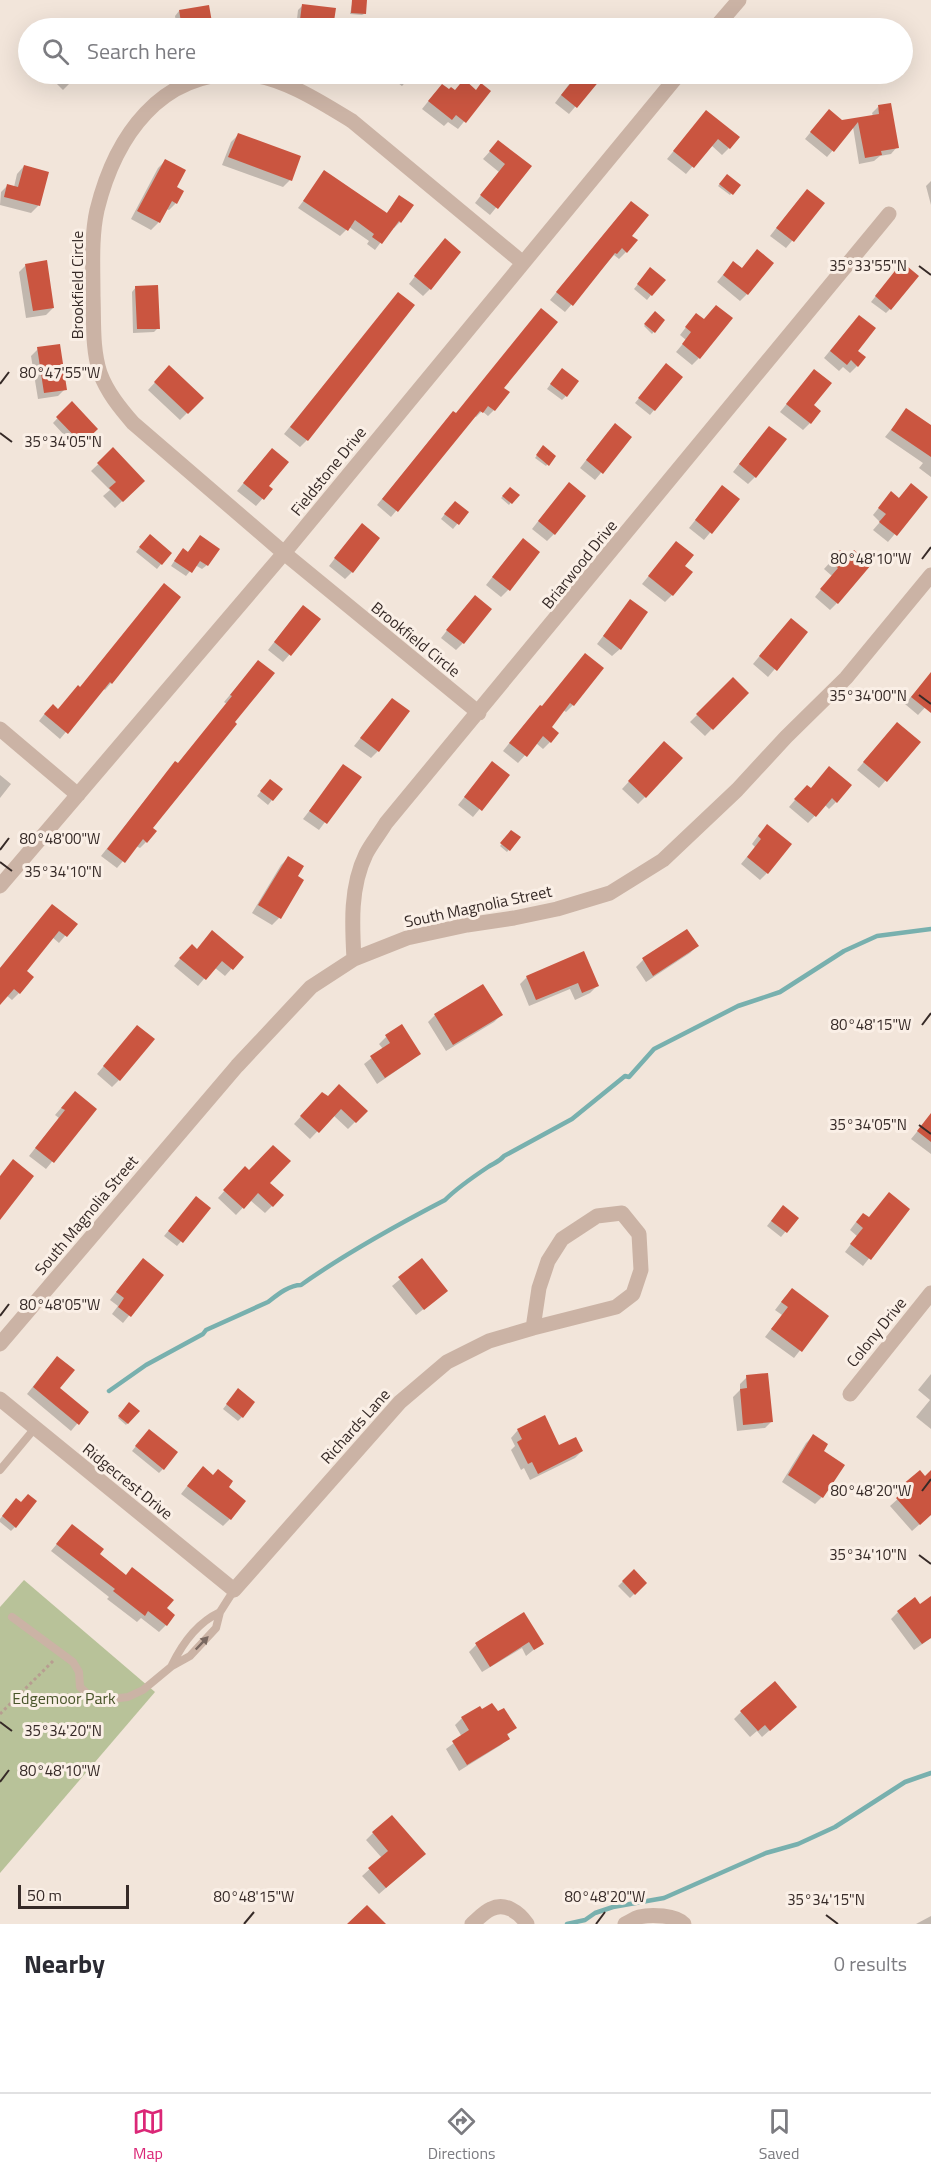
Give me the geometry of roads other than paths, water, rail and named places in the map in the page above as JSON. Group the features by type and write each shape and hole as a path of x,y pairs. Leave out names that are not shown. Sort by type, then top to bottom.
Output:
{"street":[{"path":"724,18 739,0"},
{"name":"Brookfield Circle","path":"188,84 169,92 135,123 111,165 97,212 92,261 94,344 100,374 114,401 133,423 284,553 479,713"},
{"name":"Brookfield Circle","path":"285,84 352,121 522,263"},
{"name":"Fieldstone Drive","path":"0,886 284,553 670,84"},
{"name":"Briarwood Drive","path":"354,959 352,927 354,890 366,855 386,823 889,214"},
{"name":"South Magnolia Street","path":"0,1344 172,1142 311,987 354,959 407,938 536,914 610,893 663,860 737,790 786,737 846,678 931,574"},
{"path":"0,729 78,795"},
{"name":"Richards Lane","path":"234,1590 400,1402 447,1362 489,1341 616,1307 633,1294 641,1270 639,1234 622,1213 597,1216 562,1239 548,1261 539,1288 533,1328"},
{"name":"Colony Drive","path":"850,1394 931,1293"},
{"name":"Ridgecrest Drive","path":"0,1399 234,1590"},
{"path":"472,1924 492,1908 507,1907 520,1914 527,1924"},
{"path":"625,1924 640,1917 660,1916 681,1920 684,1924"}],"lane":[{"path":"0,1470 35,1428"},
{"path":"12,1617 72,1662 78,1672 80,1687 91,1697 103,1700 128,1697 143,1690 172,1666 190,1656 216,1628 220,1612 234,1590"},
{"path":"172,1666 181,1646 206,1619 220,1612"}],"waterway":[{"path":"109,1391 146,1365 203,1334 206,1330 268,1302 288,1289 301,1285 371,1240 445,1200 504,1156 572,1119 625,1076 629,1077 654,1049 738,1006 780,992 844,951 877,936 931,929"},
{"path":"567,1924 585,1920 595,1913 613,1907 664,1898 766,1853 798,1844 835,1827 905,1782 931,1773"}],"park label":[{"name":"Edgemoor Park","path":"64,1698"}]}
